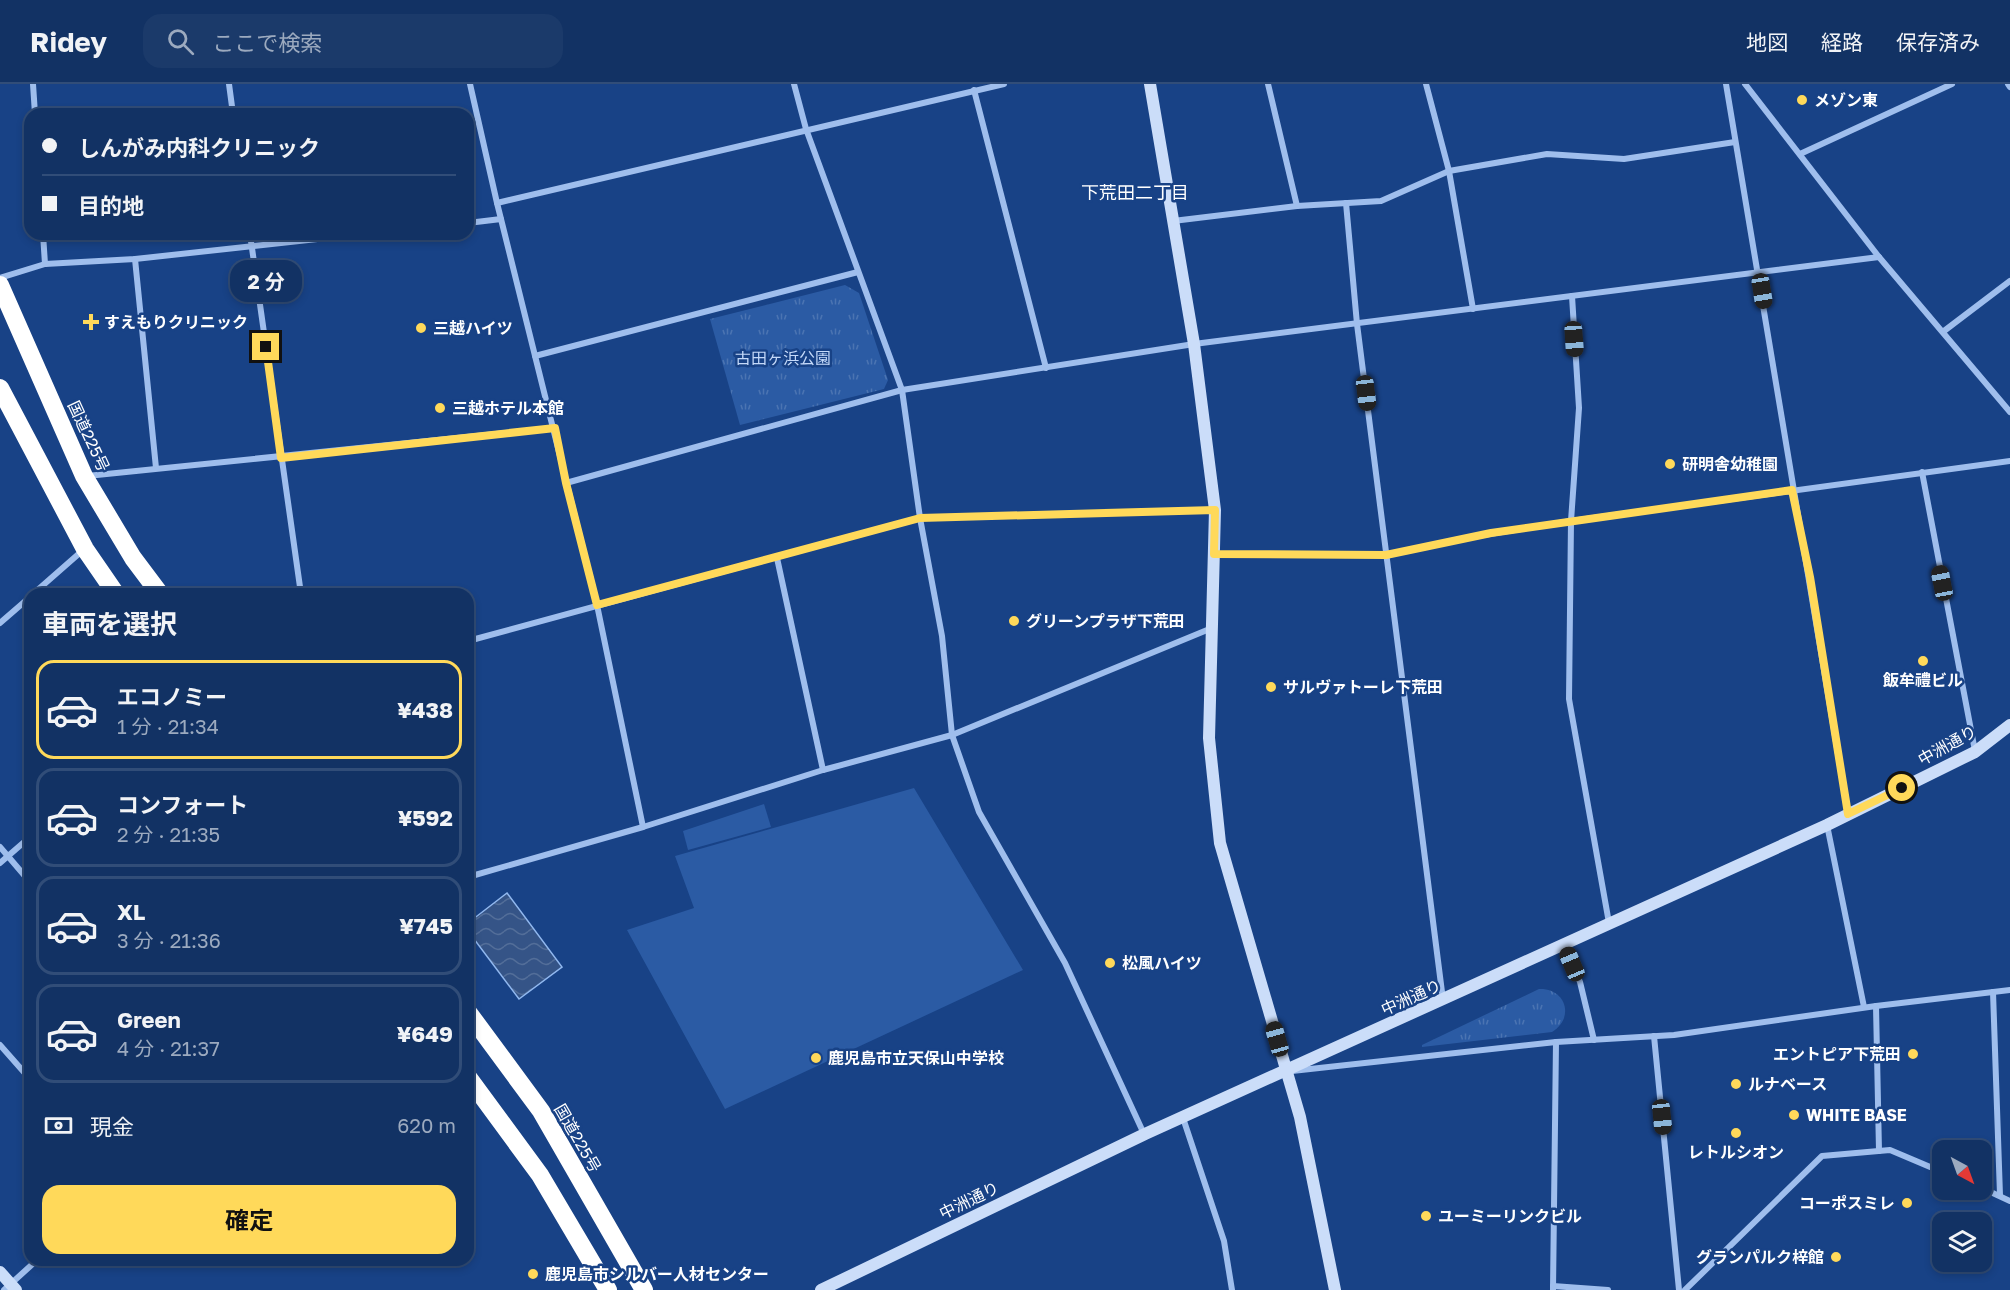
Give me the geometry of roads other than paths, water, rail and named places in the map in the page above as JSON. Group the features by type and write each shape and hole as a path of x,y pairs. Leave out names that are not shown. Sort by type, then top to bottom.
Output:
{"highway":[{"name":"国道225号","path":"0,285 84,476 133,558 156,588"},
{"path":"1,395 85,549 112,588"},
{"name":"国道225号","path":"474,1020 541,1111 644,1290"},
{"path":"474,1085 540,1174 608,1290"}],"street":[{"path":"33,84 35,108"},
{"path":"229,84 232,108"},
{"path":"471,84 497,203 555,428 566,483 597,605 643,827"},
{"path":"794,84 806,129 902,390 920,518 942,636 952,735 979,812 1065,963 1145,1134"},
{"path":"497,203 1004,84"},
{"path":"1150,84 1194,344 1215,510 1209,738 1220,843 1304,1134 1335,1290"},
{"path":"1268,84 1297,206"},
{"path":"1426,84 1449,171 1473,309"},
{"path":"1726,84 1759,273 1792,490 1810,577 1848,814"},
{"path":"1745,84 1879,257 1944,331 2010,412"},
{"path":"1800,154 1952,84"},
{"path":"974,90 1046,368"},
{"path":"1173,221 1297,206 1381,201 1449,171 1547,154 1624,159 1735,142"},
{"path":"1346,203 1357,324 1443,1001"},
{"path":"474,222 501,219"},
{"path":"43,240 45,264"},
{"path":"251,240 301,588"},
{"path":"0,278 45,264 135,259 302,240"},
{"path":"566,483 902,390 1194,344 1879,257"},
{"path":"135,259 156,468"},
{"path":"535,356 858,272"},
{"path":"1944,331 2010,281"},
{"path":"1572,296 1579,408 1571,521 1569,699 1609,923"},
{"path":"84,476 281,458 555,428"},
{"path":"1214,554 1386,555 1471,537 1571,521 2010,461"},
{"path":"1922,472 1975,752"},
{"path":"474,639 920,518 1215,510"},
{"path":"39,588 85,549"},
{"path":"777,558 823,770"},
{"path":"0,623 24,601"},
{"path":"474,874 643,827 823,770 952,735 1213,628"},
{"name":"中洲通り","path":"821,1290 1145,1134 1443,1001 1827,825 1975,752 2010,725"},
{"path":"1827,825 1864,1007"},
{"path":"0,863 24,842"},
{"path":"0,847 24,875"},
{"path":"1564,946 1580,982 1594,1040"},
{"path":"1286,1072 1556,1042 1654,1036 1864,1007 2010,990"},
{"path":"1994,992 2000,1195"},
{"path":"1876,1006 1879,1151"},
{"path":"1654,1036 1679,1290"},
{"path":"1556,1042 1553,1288 1608,1290"},
{"path":"0,1045 24,1072"},
{"path":"1183,1118 1224,1241 1232,1290"},
{"path":"1685,1290 1822,1156 1890,1150 1932,1168"},
{"path":"1992,1192 2010,1201"},
{"path":"0,1272 10,1288 31,1266"}],"water":[{"path":"507,893 562,967 519,999 474,939 474,918"}],"place":[{"name":"メゾン東","path":"1802,100"},
{"name":"すえもりクリニック","path":"91,322"},
{"name":"三越ハイツ","path":"421,328"},
{"name":"三越ホテル本館","path":"440,408"},
{"name":"研明舎幼稚園","path":"1670,464"},
{"name":"グリーンプラザ下荒田","path":"1014,621"},
{"name":"飯牟禮ビル","path":"1923,661"},
{"name":"サルヴァトーレ下荒田","path":"1271,687"},
{"name":"松風ハイツ","path":"1110,963"},
{"name":"エントピア下荒田","path":"1913,1054"},
{"name":"鹿児島市立天保山中学校","path":"816,1058"},
{"name":"ルナベース","path":"1736,1084"},
{"name":"WHITE BASE","path":"1794,1115"},
{"name":"レトルシオン","path":"1736,1133"},
{"name":"コーポスミレ","path":"1907,1203"},
{"name":"ユーミーリンクビル","path":"1426,1216"},
{"name":"グランパルク梓館","path":"1836,1257"},
{"name":"鹿児島市シルバー人材センター","path":"533,1274"}],"district":[{"name":"下荒田二丁目","path":"1135,192"}],"park label":[{"name":"古田ヶ浜公園","path":"783,358"}]}
